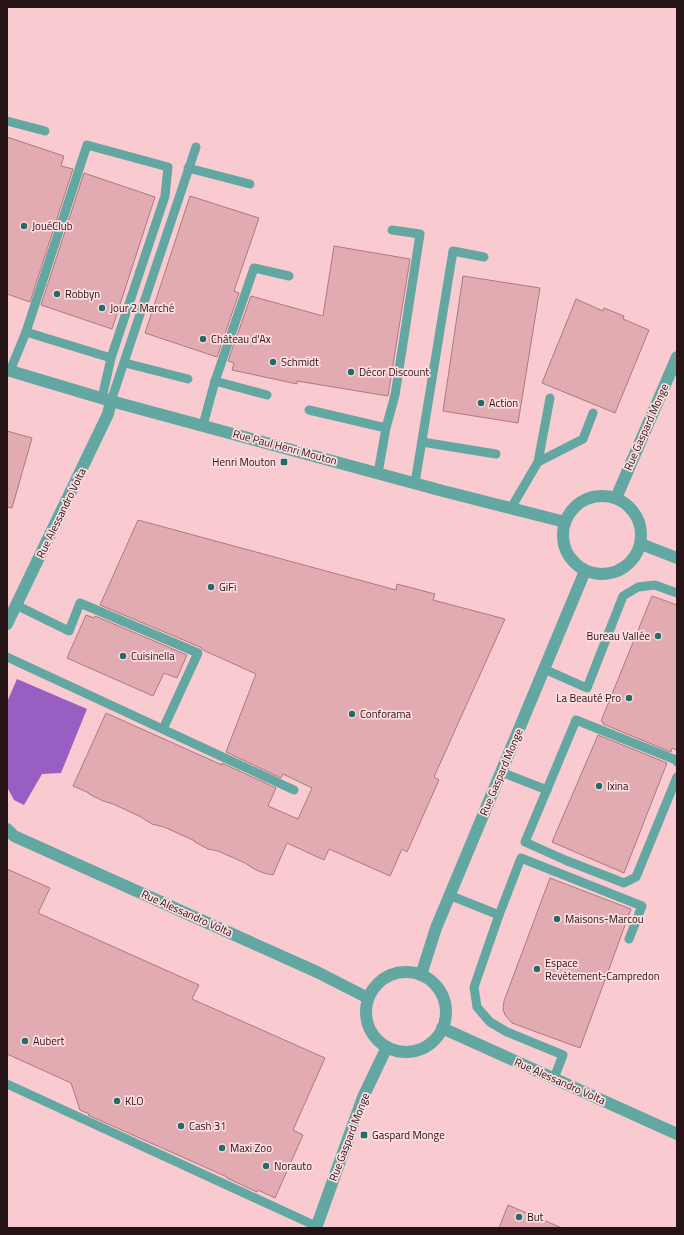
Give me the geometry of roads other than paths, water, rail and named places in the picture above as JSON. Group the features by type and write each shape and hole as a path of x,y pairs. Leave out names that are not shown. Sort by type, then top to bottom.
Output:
{"street":[{"name":"Rue Gaspard Monge","path":"616,498 677,357"},
{"name":"Rue Paul Henri Mouton","path":"9,371 106,399 564,522"},
{"name":"Rue Alessandro Volta","path":"7,624 108,414 106,399"},
{"path":"600,495 616,498 632,508 641,525 641,544 636,557 626,568 613,574 598,575 584,571 573,562 565,550 562,536 564,522 572,508 585,499 600,495"},
{"path":"641,544 677,558"},
{"name":"Rue Gaspard Monge","path":"421,975 436,928 449,895 584,571"},
{"name":"Rue Alessandro Volta","path":"7,829 14,836 317,972 368,998"},
{"path":"405,972 421,975 434,984 443,997 446,1013 442,1028 432,1041 419,1050 403,1052 387,1047 376,1038 368,1026 366,1012 368,998 377,984 390,975 405,972"},
{"name":"Rue Alessandro Volta","path":"442,1028 677,1134"},
{"name":"Rue Gaspard Monge","path":"316,1227 363,1097 387,1047"}],"lane":[{"path":"7,121 44,131"},
{"path":"9,371 26,332 87,145 168,167 165,196 111,358 106,399"},
{"path":"106,399 125,363 196,147"},
{"path":"188,168 250,184"},
{"path":"378,473 386,428 395,395 420,234 392,230"},
{"path":"415,483 453,251 484,257"},
{"path":"203,425 215,381 254,268 289,276"},
{"path":"26,332 111,358"},
{"path":"125,363 188,378"},
{"path":"215,381 267,395"},
{"path":"511,508 538,462 550,398"},
{"path":"309,410 386,428"},
{"path":"538,462 583,439 593,412"},
{"path":"422,442 496,454"},
{"path":"544,669 587,688 623,596 638,586 655,585 677,593"},
{"path":"16,605 69,631 80,603 198,653 163,729"},
{"path":"7,657 294,790"},
{"path":"677,762 676,760 576,720 525,842 565,860 624,883 636,877 677,777"},
{"path":"501,772 547,790"},
{"path":"554,1078 563,1055 502,1029 490,1022 477,1007 474,987 521,858 642,906 629,939"},
{"path":"449,895 500,915"},
{"path":"7,1084 316,1227"}],"place":[{"name":"JouéClub","path":"24,226"},
{"name":"Robbyn","path":"57,294"},
{"name":"Jour 2 Marché","path":"102,308"},
{"name":"Château d'Ax","path":"203,339"},
{"name":"Schmidt","path":"273,362"},
{"name":"Décor Discount","path":"351,372"},
{"name":"Action","path":"481,403"},
{"name":"Henri Mouton","path":"284,462"},
{"name":"GiFi","path":"211,587"},
{"name":"Bureau Vallée","path":"658,636"},
{"name":"Cuisinella","path":"123,656"},
{"name":"La Beauté Pro","path":"629,698"},
{"name":"Conforama","path":"352,714"},
{"name":"Ixina","path":"599,786"},
{"name":"Maisons-Marcou","path":"557,919"},
{"name":"Espace Revètement-Campredon","path":"537,969"},
{"name":"Aubert","path":"25,1041"},
{"name":"KLO","path":"117,1101"},
{"name":"Cash 31","path":"181,1126"},
{"name":"Gaspard Monge","path":"364,1135"},
{"name":"Maxi Zoo","path":"222,1148"},
{"name":"Norauto","path":"266,1166"},
{"name":"But","path":"519,1217"}]}
